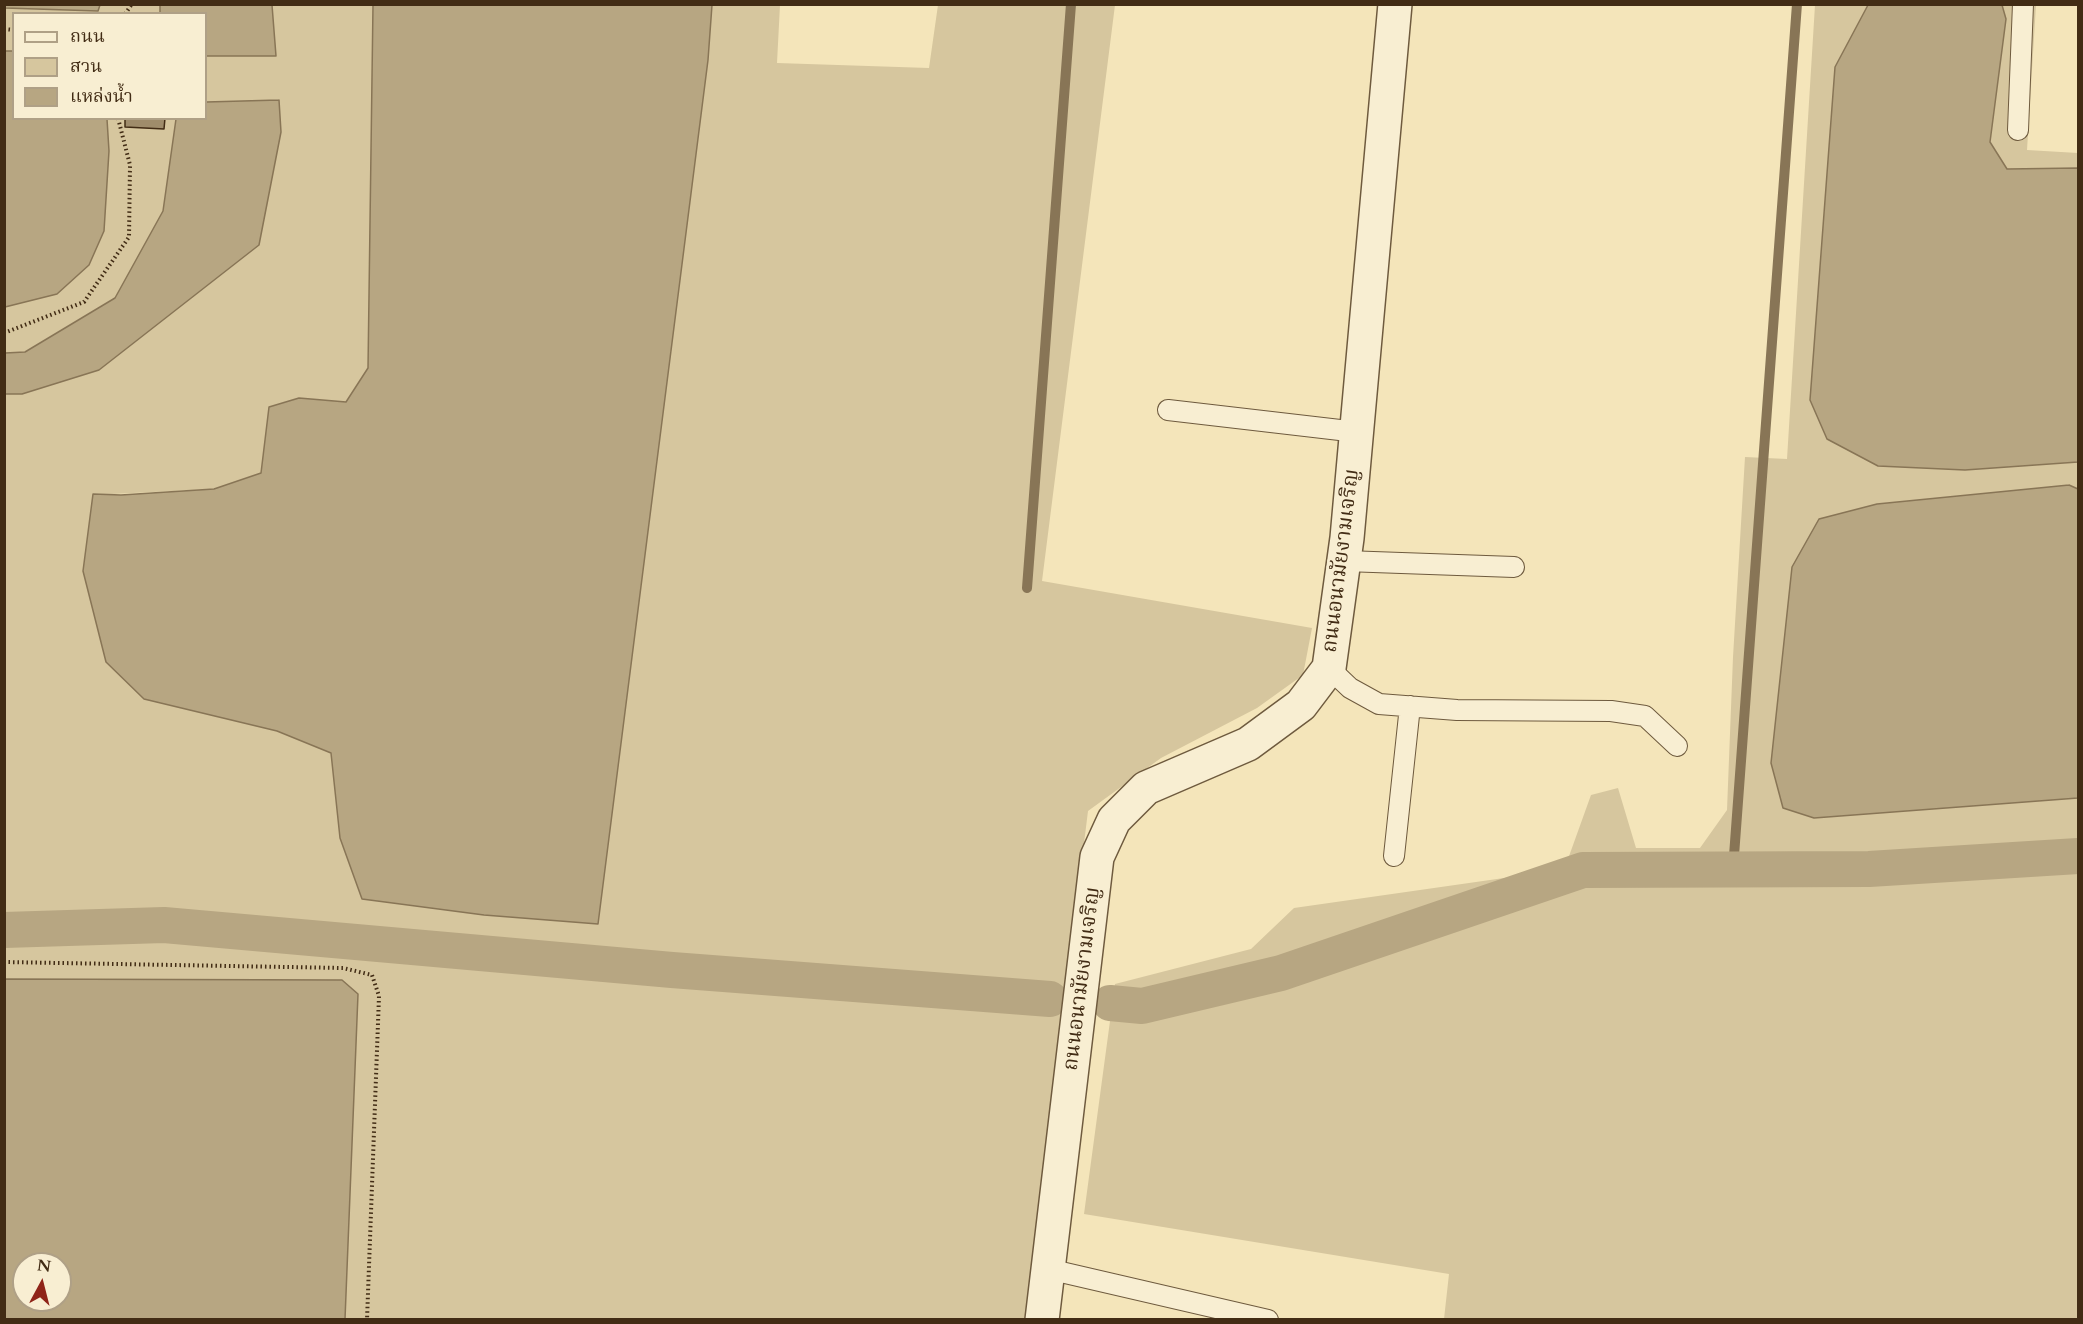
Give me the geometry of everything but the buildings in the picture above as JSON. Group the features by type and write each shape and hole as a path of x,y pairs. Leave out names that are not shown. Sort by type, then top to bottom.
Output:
{"street":[{"name":"ถนนอนามัยงามเจริญ","path":"1042,1320 1097,857 1114,820 1146,788 1248,744 1300,705 1329,668 1345,561 1395,4"}],"lane":[{"path":"2018,130 2023,4"},
{"path":"1168,410 1357,432"},
{"path":"1345,561 1514,567"},
{"path":"1329,668 1350,688 1379,704 1457,710 1611,711 1645,716 1677,746"},
{"path":"1395,856 1410,706"},
{"path":"1048,1269 1268,1320"}],"path":[{"path":"4,333 84,302 129,237 130,165 119,120"},
{"path":"4,962 343,968 372,975 380,996 368,1320"}],"green space":[{"path":"100,5 160,5 160,12 12,12 12,51 5,51 5,8 98,11"},
{"path":"272,5 373,5 368,368 346,402 299,398 269,407 261,473 214,489 93,495 144,699 277,731 331,753 340,838 362,899 484,915 598,924 708,60 712,5 780,5 777,63 929,68 938,5 1115,5 1042,581 1312,628 1303,675 1257,708 1161,758 1088,811 1025,1319 5,1320 5,394 22,394 99,370 279,100 207,102 207,56 276,56"},
{"path":"1815,5 1868,5 1835,67 1965,470 2078,462 2078,489 2069,485 1877,504 1819,520 1814,818 2078,798 2078,1319 1444,1319 1449,1274 1084,1214 1115,984 1251,949 1294,908 1518,876 1568,859 1591,795 1618,788 1636,848 1700,848 1727,810 1745,457 1787,459"},
{"path":"2002,5 2036,5 2027,150 2078,153 2078,168 2007,169 1990,142 2006,19"},
{"path":"107,120 176,120 163,211 115,298 25,352 5,353 5,307 57,294 109,151"}],"water":[{"path":"5,4 100,5 98,11 5,8"},
{"path":"160,5 272,5 276,56 207,56 207,12 160,12"},
{"path":"373,5 712,5 708,60 598,924 484,915 362,899 340,838 331,753 277,731 144,699 106,662 83,571 93,494 121,495 214,489 261,473 269,407 299,398 346,402 368,368"},
{"path":"1868,5 2002,5 2006,19 1990,142 2007,169 2078,168 2078,462 1965,470 1878,466 1827,439 1810,400 1835,67"},
{"path":"4,51 12,51 12,120 107,120 109,151 104,231 89,265 57,294 5,307"},
{"path":"279,100 281,132 259,245 99,370 22,394 5,394 5,353 25,352 115,298 163,211 176,120 207,120 207,102"},
{"path":"2069,485 2078,489 2078,798 1814,818 1783,808 1771,763 1792,567 1819,519 1877,504"},
{"path":"5,979 342,980 358,994 345,1319 5,1319"}],"waterway":[{"path":"1027,588 1071,4"},
{"path":"1733,869 1797,4"},
{"path":"1110,1003 1142,1006 1281,973 1583,870 1869,869 2078,856"},
{"path":"4,930 164,925 672,970 1050,999"}]}
